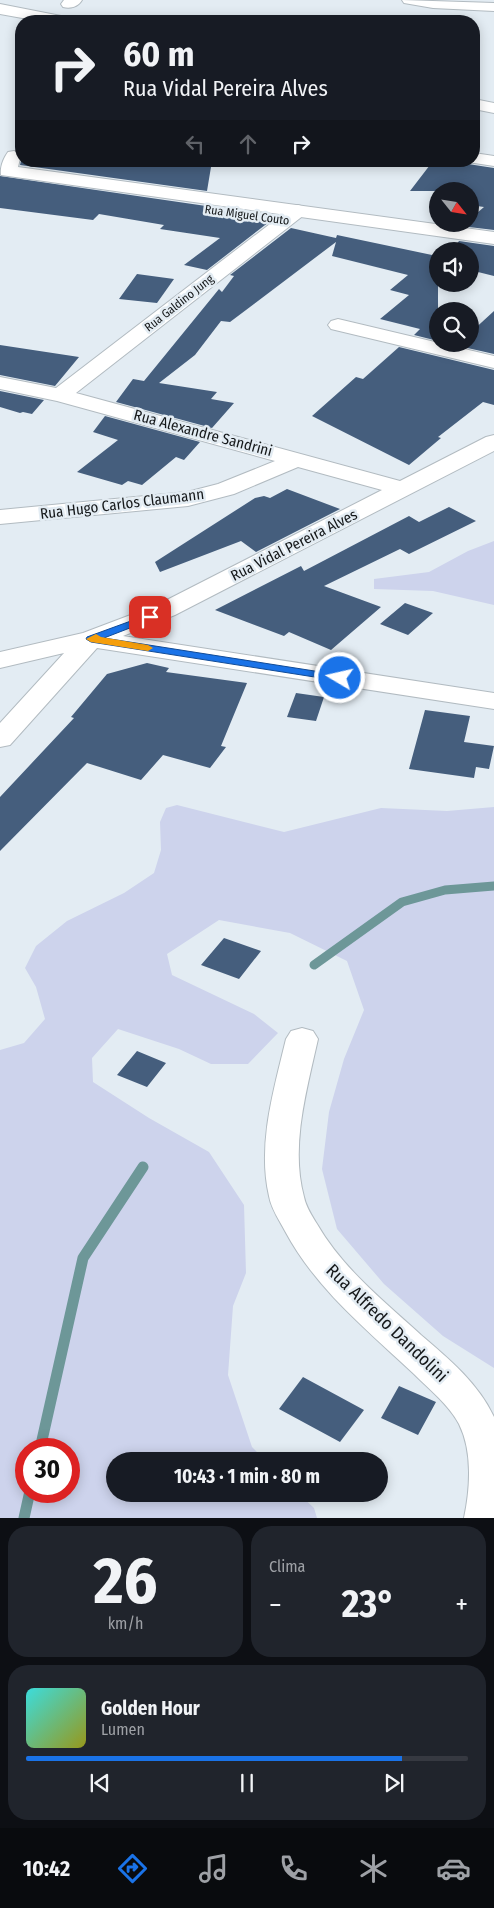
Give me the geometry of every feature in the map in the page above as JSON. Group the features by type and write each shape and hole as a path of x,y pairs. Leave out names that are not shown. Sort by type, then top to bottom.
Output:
{"street":[{"path":"409,0 433,4 494,7"},
{"path":"0,10 15,16"},
{"path":"480,99 494,102"},
{"path":"480,105 494,108"},
{"path":"480,159 494,161"},
{"name":"Rua Miguel Couto","path":"6,167 124,192 292,216 494,249"},
{"name":"Rua Miguel Couto","path":"292,216 494,238"},
{"name":"Rua Galdino Jung","path":"60,395 292,216"},
{"path":"338,325 494,362"},
{"name":"Rua Alexandre Sandrini","path":"0,383 60,395 404,489"},
{"name":"Rua Vidal Pereira Alves","path":"0,660 91,639 166,610 404,489 488,452"},
{"name":"Rua Hugo Carlos Claumann","path":"0,517 194,497 226,489 298,459"},
{"path":"0,739 91,639 494,702"},
{"name":"Rua Alfredo Dandolini","path":"302,1039 286,1118 282,1158 286,1198 306,1238 340,1282 449,1383 474,1416 486,1453 488,1502 484,1518"}],"shaded area":[{"path":"494,541 494,605 433,591 374,589 374,579 429,572 468,551"},
{"path":"177,805 284,832 381,808 447,811 494,807 494,1368 443,1336 384,1284 337,1229 322,1169 329,1112 344,1059 364,1010 347,961 290,933 219,920 167,954 172,975 254,1014 278,1033 248,1064 211,1064 179,1049 118,1029 92,1058 93,1082 149,1118 209,1152 244,1205 246,1273 233,1306 228,1375 252,1447 257,1452 106,1452 106,1502 308,1502 314,1508 317,1518 0,1518 0,1050 24,1043 45,1019 36,987 25,968 36,946 67,921 124,893 154,873 161,850 160,822 166,808"}],"building":[{"path":"480,166 494,168 494,230 479,228 479,211 484,207 479,206 479,182 429,182 429,191 410,191 428,167"},
{"path":"34,167 211,167 207,191"},
{"path":"0,176 213,207 211,208 269,222 207,270 184,265 220,238 160,229 164,225 99,214 93,220 0,208"},
{"path":"291,228 336,238 337,235 429,254 429,292 438,292 438,302 429,302 429,339 414,335 420,329 380,319 409,295 390,290 408,275 332,256 336,242 230,322 221,321 195,355 159,383 217,392 211,399 234,403 212,428 116,402 133,379 144,381 219,289 222,292 234,276 230,275"},
{"path":"479,244 494,246 494,276 479,272"},
{"path":"137,274 174,279 157,303 119,299"},
{"path":"494,311 494,354 479,351 479,325"},
{"path":"0,345 79,357 55,386 0,375"},
{"path":"399,347 494,370 494,405 483,402 438,437 441,438 409,465 312,416 356,377 363,379"},
{"path":"0,391 44,400 32,414 20,413 0,407"},
{"path":"105,416 200,442 184,460 176,457 142,485 128,481 122,485 77,472 118,440 93,432"},
{"path":"287,489 340,509 256,552 241,541 160,572 155,562 255,498 264,496 270,498"},
{"path":"449,507 476,521 409,554 400,549 324,586 381,607 331,650 289,632 284,636 215,610 301,566 304,571 409,516 419,522"},
{"path":"405,603 433,613 408,635 380,624"},
{"path":"147,663 169,668 166,672 247,683 221,746 226,747 210,768 163,755 141,780 87,763 0,851 0,797 74,718 71,717 107,674"},
{"path":"296,693 324,697 316,721 287,717"},
{"path":"425,710 470,716 464,742 494,746 489,769 476,767 474,778 409,769"},
{"path":"224,938 261,951 239,979 201,965"},
{"path":"137,1051 166,1063 147,1087 117,1075"},
{"path":"303,1377 364,1410 340,1442 279,1409"},
{"path":"399,1386 436,1402 418,1435 381,1418"}],"waterway":[{"path":"314,965 402,902 445,890 494,886"},
{"path":"42,1438 83,1258 143,1167"},
{"path":"24,1518 27,1503"}],"slow traffic":[{"path":"96,637 91,639 148,648"}],"route":[{"path":"150,617 91,639 340,678"}]}
